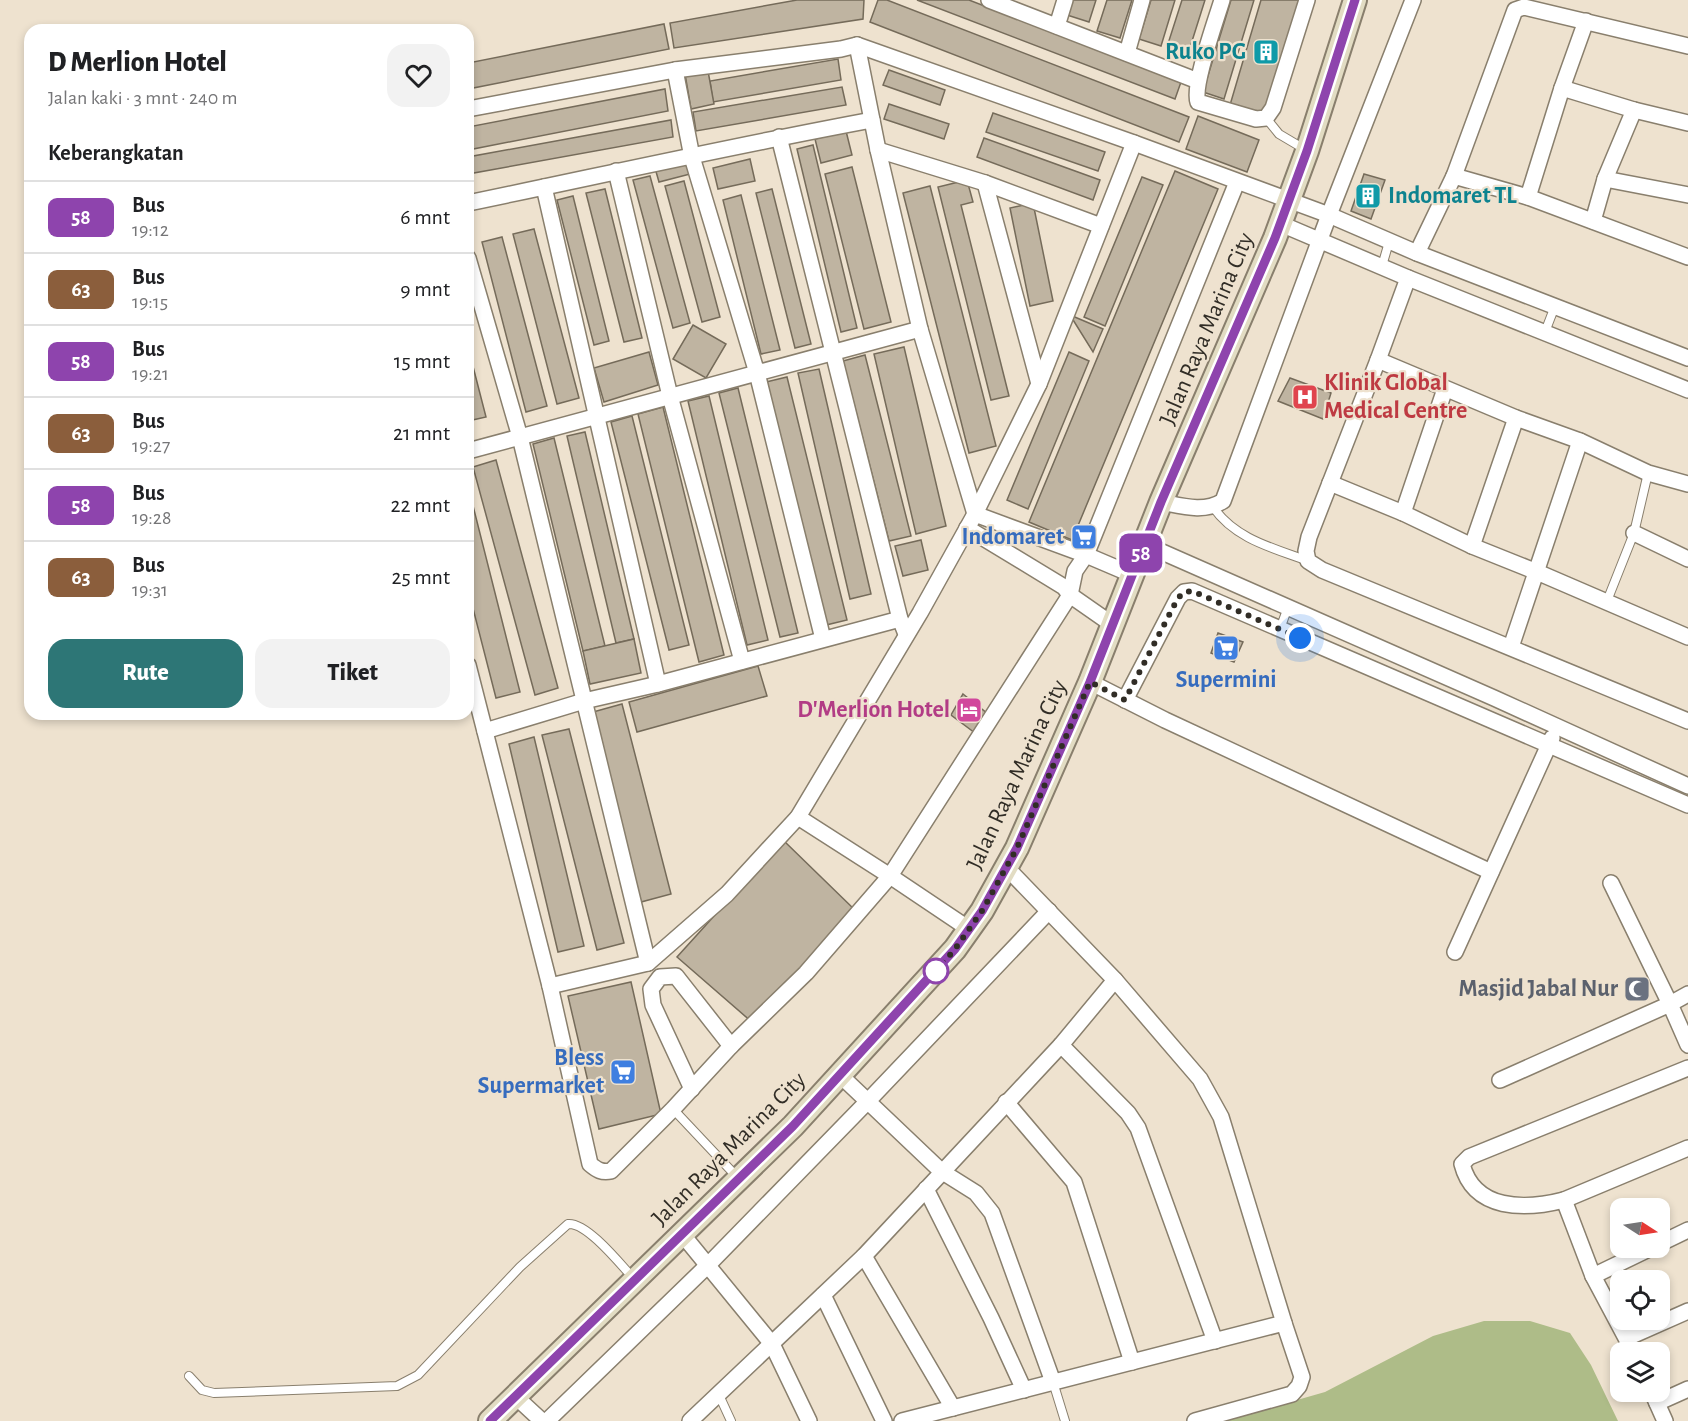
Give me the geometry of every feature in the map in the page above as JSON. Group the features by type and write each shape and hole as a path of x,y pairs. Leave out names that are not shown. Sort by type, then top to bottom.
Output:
{"main road":[{"name":"Jalan Raya Marina City","path":"490,1421 793,1126 955,949 982,911 1017,848 1090,682 1161,502 1281,224 1355,0"}],"street":[{"path":"989,0 1198,81"},
{"path":"1057,26 1065,0"},
{"path":"1127,53 1142,0"},
{"path":"1222,0 1198,81 1196,93 1198,102 1256,119 1266,118 1273,108 1306,0"},
{"path":"1161,502 1202,508 1213,507 1223,501 1322,240 1329,216 1413,0"},
{"path":"1417,254 1454,176 1515,10 1520,4 1688,46"},
{"path":"1528,197 1562,88 1586,21"},
{"path":"857,45 878,150 920,329 975,514"},
{"path":"474,108 675,70 857,45 1134,143 1329,216 1417,254 1688,358"},
{"path":"675,70 692,157 757,373 823,639"},
{"path":"1562,88 1634,110 1688,123"},
{"path":"1593,221 1605,179 1634,110"},
{"path":"474,202 779,137 872,120"},
{"path":"779,137 903,627"},
{"path":"550,986 648,963 727,894 798,818 903,627 920,613 975,514 1039,384 1134,143"},
{"path":"878,150 985,183 1101,226"},
{"path":"616,171 670,396 742,661"},
{"path":"1454,176 1528,197 1688,257"},
{"path":"1605,179 1688,195"},
{"path":"474,688 550,986 590,1164 598,1170 611,1171 806,973 890,876 1070,595 1075,571 1086,555 1237,182"},
{"path":"985,183 1039,384"},
{"path":"544,187 658,684"},
{"path":"1281,224 1408,278 1688,390"},
{"path":"1408,278 1309,537 1306,550 1308,561 1322,570 1688,721"},
{"path":"474,279 520,437 648,963"},
{"path":"474,449 920,329"},
{"path":"1378,360 1516,418 1580,441 1648,472 1688,484"},
{"path":"1402,513 1445,389"},
{"path":"1472,546 1516,418"},
{"path":"1511,647 1580,441"},
{"path":"1330,483 1688,637"},
{"path":"975,514 1133,575"},
{"path":"967,528 1064,587 1070,595 1113,625"},
{"path":"1634,533 1688,559"},
{"path":"1144,544 1683,784 1688,806"},
{"path":"1125,700 1178,598 1184,592 1192,591 1688,806"},
{"path":"485,731 584,701 658,684 823,639 903,627"},
{"path":"1090,682 1491,872"},
{"path":"1455,952 1557,728"},
{"path":"798,818 969,929"},
{"path":"1006,867 1114,980 1200,1078 1221,1117 1302,1377 1299,1386 1292,1394 1195,1421"},
{"path":"1611,883 1688,1045"},
{"path":"547,1421 708,1265 1049,911"},
{"path":"692,1089 652,1005 651,988 660,977 676,976 731,1047"},
{"path":"690,1421 864,1256 1061,1045 1114,980"},
{"path":"1500,1080 1688,994"},
{"path":"1061,1045 1128,1113 1138,1128 1215,1341"},
{"path":"1688,1068 1469,1157 1462,1164 1467,1180 1476,1191 1499,1203 1540,1206 1564,1200 1688,1148"},
{"path":"840,1075 941,1171 976,1193 992,1214 1053,1382"},
{"path":"1006,1102 1074,1182 1132,1362"},
{"path":"926,1189 991,1318 1023,1390"},
{"path":"1564,1200 1593,1276 1629,1342"},
{"path":"1670,1239 1688,1230"},
{"path":"682,1234 772,1344 809,1421"},
{"path":"864,1256 954,1408"},
{"path":"1593,1276 1631,1258"},
{"path":"823,1295 884,1421"},
{"path":"1627,1338 1688,1311"},
{"path":"902,1421 1284,1323"},
{"path":"1670,1394 1688,1389"},
{"path":"516,1397 542,1421"},
{"path":"1656,1402 1665,1421"}],"lane":[{"path":"1266,118 1279,134 1307,151"},
{"path":"1382,266 1389,242"},
{"path":"1545,332 1555,306"},
{"path":"1607,601 1634,533 1648,472"},
{"path":"1213,507 1222,521 1254,542 1308,561"},
{"path":"1280,629 1288,607"},
{"path":"1419,690 1427,669"},
{"path":"673,1109 739,1179"},
{"path":"189,1376 202,1390 214,1393 397,1386 418,1375 520,1267 568,1224 579,1226 598,1241 635,1280"},
{"path":"1053,1382 1065,1421"},
{"path":"718,1395 731,1421"}],"green space":[{"path":"1484,1321 1530,1321 1570,1333 1591,1365 1618,1421 1224,1421 1325,1392 1433,1336"}],"building":[{"path":"797,0 864,0 863,19 674,48 670,23"},
{"path":"878,0 887,0 1189,117 1179,142 870,22"},
{"path":"917,0 969,0 1181,82 1175,99"},
{"path":"1072,0 1096,0 1089,22 1067,15"},
{"path":"1107,0 1132,0 1120,38 1097,31"},
{"path":"1151,0 1175,0 1161,46 1139,39"},
{"path":"1182,0 1205,0 1187,57 1166,50"},
{"path":"1231,0 1254,0 1224,99 1203,92"},
{"name":"Ruko PG","path":"1261,0 1304,0 1266,118 1230,105"},
{"path":"664,24 669,49 474,88 474,62"},
{"path":"838,59 841,80 713,102 710,81"},
{"path":"889,70 945,90 940,105 883,85"},
{"path":"708,71 714,104 691,109 685,74"},
{"path":"842,87 846,105 696,131 693,112"},
{"path":"665,89 668,111 474,149 474,126"},
{"path":"889,104 949,124 944,139 884,119"},
{"path":"993,113 1105,152 1098,171 986,132"},
{"path":"1198,116 1259,140 1247,172 1186,149"},
{"path":"671,120 673,137 474,173 474,156"},
{"path":"846,131 852,155 821,163 815,139"},
{"path":"984,138 1100,180 1093,200 977,157"},
{"path":"813,145 857,328 841,332 797,149"},
{"path":"690,159 694,173 659,182 655,168"},
{"path":"750,159 755,181 718,189 713,168"},
{"path":"852,167 891,322 864,329 825,174"},
{"path":"1175,171 1218,189 1072,540 1029,522"},
{"name":"Indomaret TL","path":"1364,174 1385,180 1371,219 1351,211"},
{"path":"650,176 690,323 673,328 633,180"},
{"path":"1142,177 1163,185 1105,326 1084,317"},
{"path":"967,180 973,202 961,205 1009,396 991,400 938,187"},
{"path":"684,181 720,317 702,322 665,186"},
{"path":"930,186 996,446 969,453 903,193"},
{"path":"605,189 642,338 624,342 586,193"},
{"path":"772,189 811,344 795,348 756,193"},
{"path":"741,195 780,350 761,354 723,200"},
{"path":"573,196 609,341 594,345 557,200"},
{"path":"1033,203 1053,301 1030,306 1010,208"},
{"path":"534,229 579,398 557,404 513,234"},
{"path":"502,237 547,406 526,412 482,242"},
{"path":"1070,315 1103,329 1093,352"},
{"path":"693,325 726,344 706,378 673,359"},
{"path":"904,347 946,526 916,534 874,354"},
{"path":"649,352 658,385 604,402 594,368"},
{"path":"1069,352 1089,361 1028,509 1007,500"},
{"path":"865,355 911,536 889,541 843,361"},
{"path":"819,369 871,594 850,599 798,373"},
{"path":"474,370 486,417 474,420"},
{"path":"787,377 847,620 826,625 766,382"},
{"name":"Klinik Global Medical Centre","path":"1290,378 1331,393 1323,419 1278,401"},
{"path":"738,388 798,633 780,637 719,393"},
{"path":"709,396 768,640 747,645 688,401"},
{"path":"663,407 724,655 699,662 638,414"},
{"path":"632,416 689,645 669,650 611,422"},
{"path":"585,432 634,639 616,643 567,436"},
{"path":"554,438 605,646 583,651 533,444"},
{"path":"496,460 558,688 535,695 474,467"},
{"path":"474,510 520,692 496,698 474,612"},
{"path":"921,540 928,570 903,576 895,546"},
{"name":"Supermini","path":"1218,633 1243,642 1234,662 1211,653"},
{"path":"634,639 641,673 590,684 583,651"},
{"path":"758,666 767,696 637,732 629,702"},
{"name":"D'Merlion Hotel","path":"963,694 988,714 975,733 951,715"},
{"path":"622,704 671,894 641,902 593,712"},
{"path":"569,729 624,943 597,950 542,735"},
{"path":"534,737 584,946 558,952 509,744"},
{"path":"783,840 857,912 753,1023 677,957"},
{"path":"631,982 661,1114 599,1129 568,996"}],"bus line":[{"name":"58","path":"490,1421 793,1126 955,949 982,911 1017,848 1090,682 1161,502 1275,238 1307,151 1355,0"}],"place":[{"name":"Ruko PG","path":"1266,52"},
{"name":"Indomaret TL","path":"1368,196"},
{"name":"Klinik Global Medical Centre","path":"1305,397"},
{"name":"Indomaret","path":"1084,537"},
{"name":"Supermini","path":"1226,648"},
{"name":"D'Merlion Hotel","path":"969,710"},
{"name":"Masjid Jabal Nur","path":"1637,989"},
{"name":"Bless Supermarket","path":"623,1072"}],"route":[{"path":"936,971 982,911 1017,848 1090,682 1125,700 1178,598 1184,592 1192,591 1300,638"}]}
